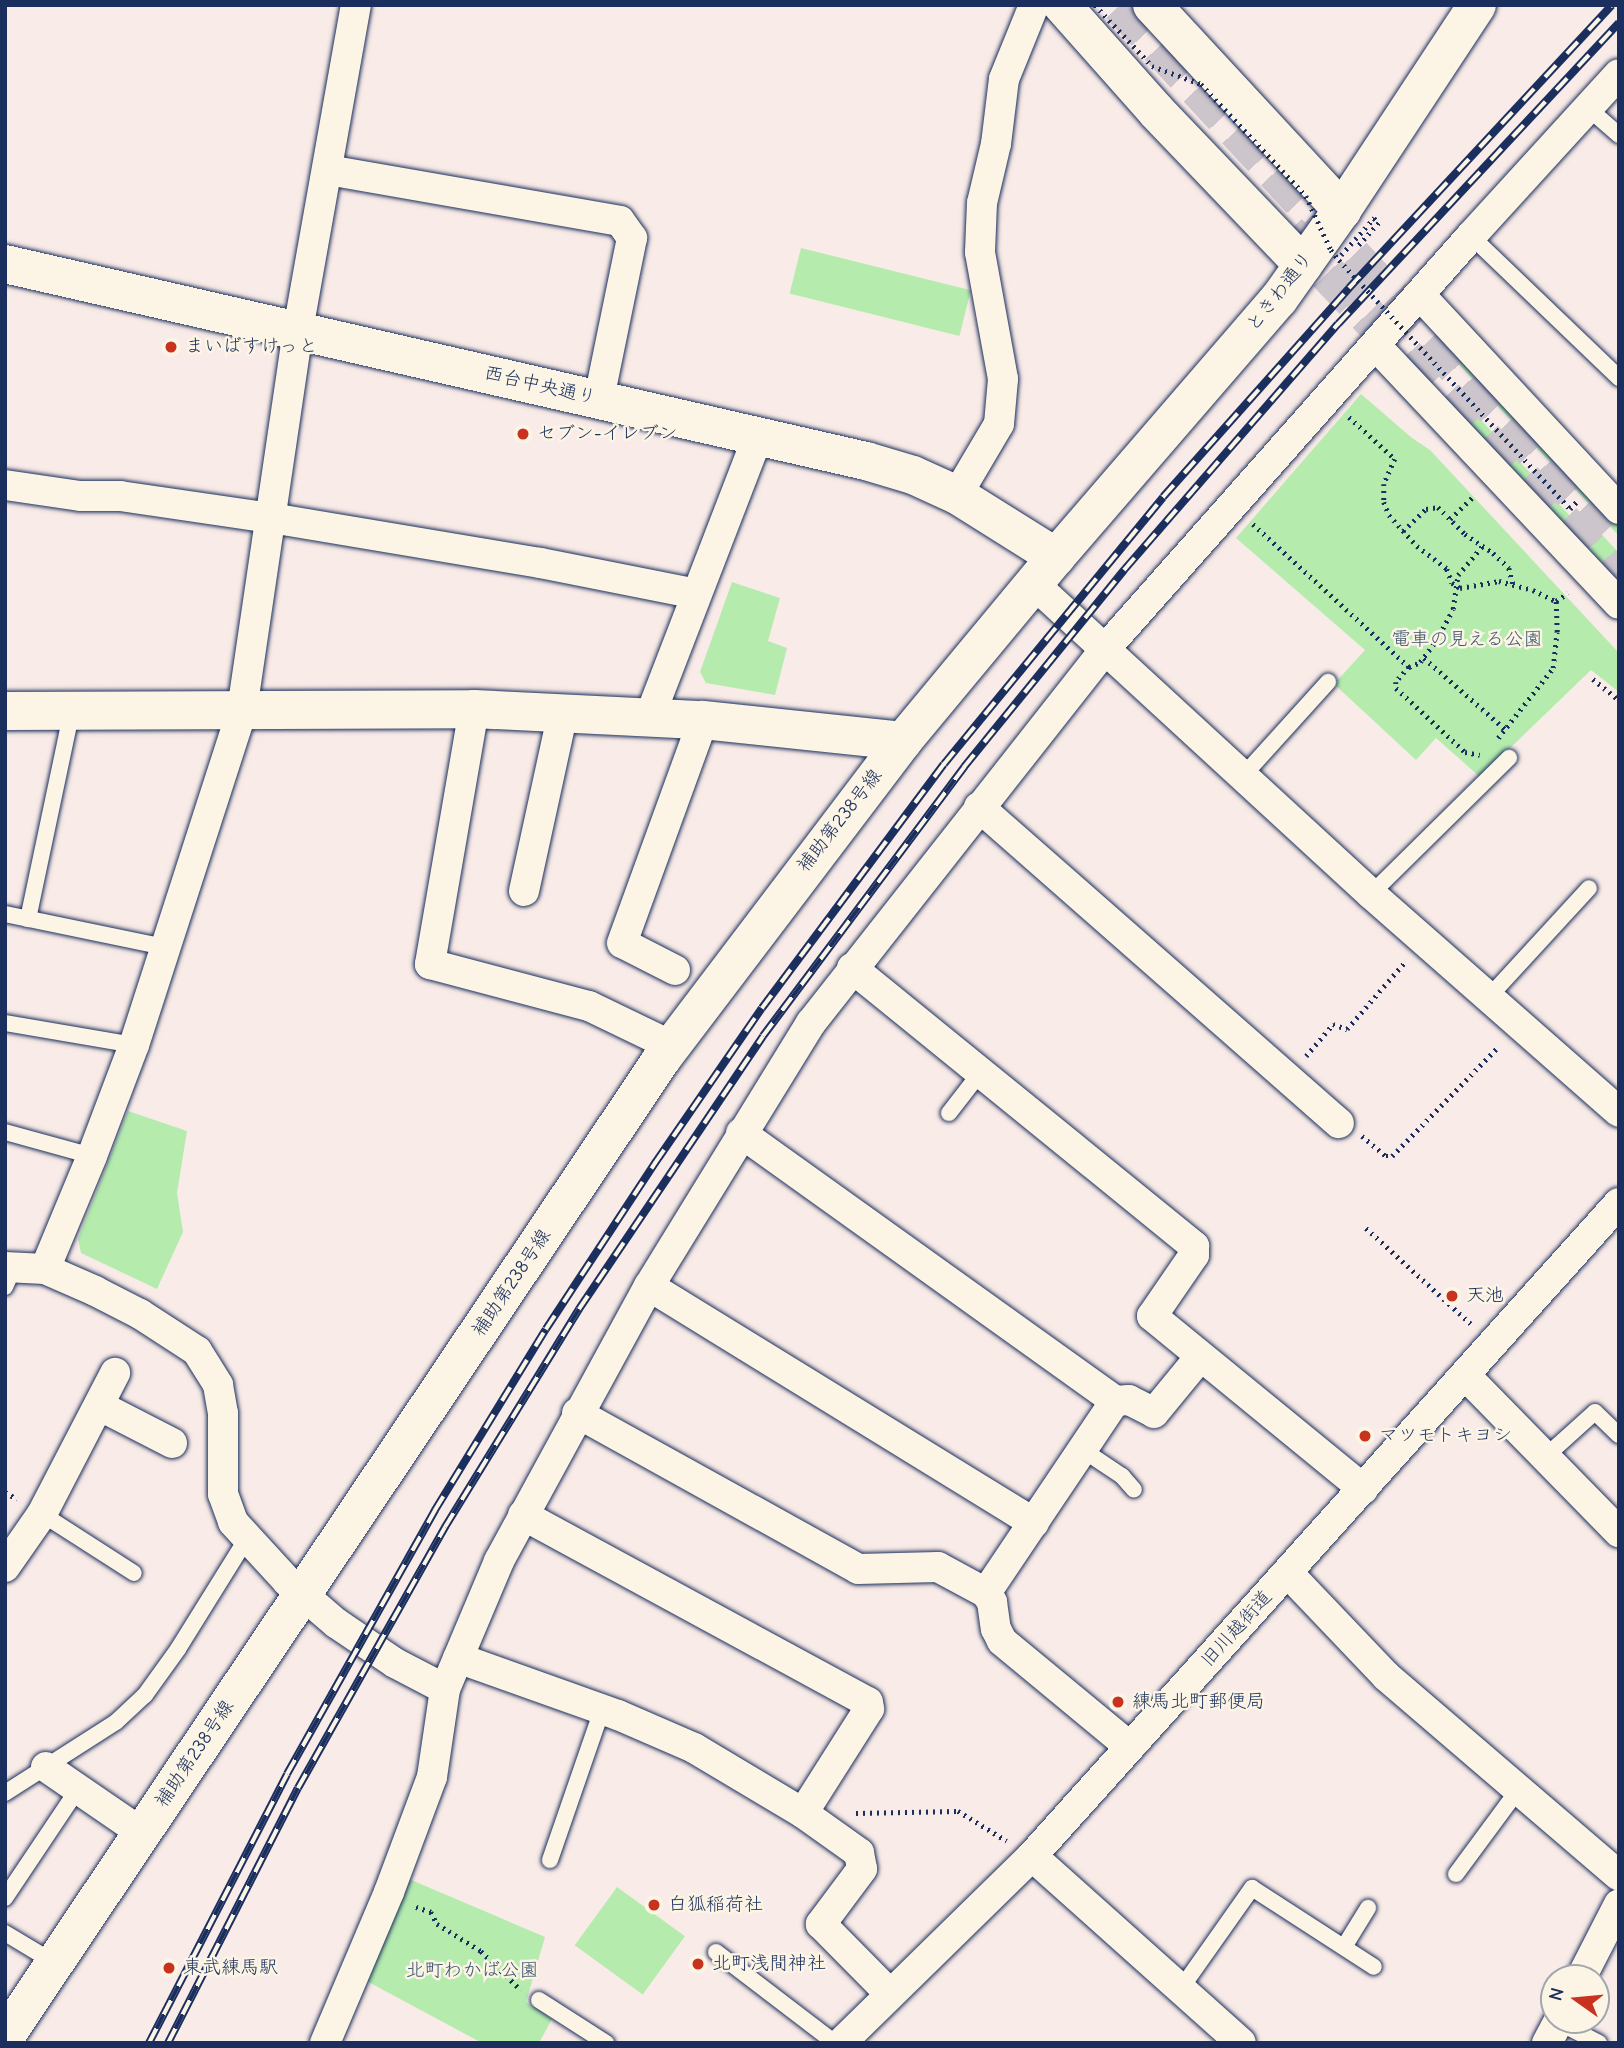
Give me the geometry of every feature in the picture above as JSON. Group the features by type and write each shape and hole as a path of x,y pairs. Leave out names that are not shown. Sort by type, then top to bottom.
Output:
{"street":[{"path":"45,1269 134,1045 242,710 298,330 356,5"},
{"path":"957,495 999,424 1003,379 980,252 982,203 996,144 1004,79 1034,5"},
{"path":"1062,5 1156,111 1303,265"},
{"path":"1152,5 1342,210"},
{"name":"ときわ通り","path":"1045,570 1279,299 1342,210 1477,5"},
{"path":"325,2043 384,1903 432,1777 445,1689 499,1561 577,1413 649,1286 811,1023 1105,649 1471,236 1619,74"},
{"path":"328,170 620,221 632,238 599,399"},
{"name":"西台中央通り","path":"5,264 889,468 957,495 1045,570"},
{"path":"1420,295 1619,509"},
{"path":"1376,346 1619,604"},
{"path":"650,716 758,436"},
{"path":"5,485 80,496 120,496 271,518 540,563 696,594"},
{"path":"1045,570 1105,649 1371,894 1619,1112"},
{"name":"補助第238号線","path":"6,2036 672,1046 902,741 1045,570"},
{"path":"474,709 430,964 589,1006 672,1046"},
{"path":"5,711 474,709 650,716 902,741"},
{"path":"524,891 563,712"},
{"path":"675,970 622,943 703,720"},
{"path":"979,807 1339,1123"},
{"path":"852,968 1194,1246 1194,1255 1152,1316 1363,1489"},
{"path":"741,1133 1115,1401 1129,1400 1154,1413 1200,1357"},
{"name":"旧川越街道","path":"838,2043 1032,1856 1619,1203"},
{"path":"8,1274 45,1269 140,1314 197,1352 218,1385 223,1413 223,1494 233,1522 303,1594 360,1641 445,1689"},
{"path":"649,1286 1034,1523"},
{"path":"5,1567 42,1514 115,1373"},
{"path":"1465,1375 1619,1532"},
{"path":"986,1594 1115,1401"},
{"path":"100,1406 172,1443"},
{"path":"577,1413 858,1569 938,1567 986,1594 992,1602 996,1629 1002,1641 1130,1747"},
{"path":"523,1515 868,1702 869,1709 803,1814"},
{"path":"1288,1573 1386,1676 1619,1876"},
{"path":"458,1658 602,1710 694,1748 803,1814 861,1857 862,1869 821,1924 889,1993"},
{"path":"46,1767 142,1833"},
{"path":"1032,1856 1241,2043"},
{"path":"1588,1964 1619,1904"}],"lane":[{"path":"1588,108 1619,135"},
{"path":"1471,236 1619,378"},
{"path":"1243,776 1328,682"},
{"path":"28,919 72,711"},
{"path":"1371,894 1509,758"},
{"path":"1488,998 1588,888"},
{"path":"5,914 164,947"},
{"path":"5,1023 134,1045"},
{"path":"949,1113 980,1073"},
{"path":"5,1132 92,1156"},
{"path":"1545,1457 1592,1412 1598,1414 1619,1435"},
{"path":"1083,1450 1122,1476 1134,1490"},
{"path":"42,1514 134,1573"},
{"path":"5,1793 116,1722 145,1695 178,1649 247,1538"},
{"path":"550,1860 602,1710"},
{"path":"5,1898 78,1789"},
{"path":"1456,1874 1519,1789"},
{"path":"1180,1990 1252,1888 1374,1967"},
{"path":"1344,1947 1368,1908"},
{"path":"5,1933 55,1963"},
{"path":"716,1952 838,2043"},
{"path":"539,2000 606,2043"},
{"path":"1573,2034 1599,2043"}],"path":[{"path":"1095,5 1153,66 1201,84 1306,196 1331,250 1339,260 1570,509 1578,500"},
{"path":"1341,255 1374,218 1379,223 1359,245"},
{"path":"1340,410 1395,459 1384,484 1384,502 1389,515 1403,531 1447,569 1451,583 1470,587 1499,580 1556,601"},
{"path":"1450,519 1480,489"},
{"path":"1403,531 1431,506 1438,507 1509,568 1513,584"},
{"path":"1246,517 1409,667"},
{"path":"1482,546 1462,568 1447,623 1424,657 1409,667 1396,682 1396,688 1465,752 1478,756 1485,752"},
{"path":"1556,601 1572,589"},
{"path":"1491,747 1526,706 1553,668 1557,632 1556,601"},
{"path":"1424,657 1505,729"},
{"path":"1593,679 1619,700"},
{"path":"1497,741 1509,758"},
{"path":"1287,1078 1333,1024 1347,1029 1424,940"},
{"path":"1339,1123 1345,1122 1387,1156 1392,1156 1520,1025"},
{"path":"1366,1228 1493,1344"},
{"path":"803,1814 958,1811 1032,1856"},
{"path":"384,1903 426,1909 437,1924 481,1951 514,1985 539,2000"}],"green space":[{"path":"801,248 971,290 959,336 790,294"},
{"path":"1445,338 1619,523 1619,536 1439,343"},
{"name":"電車の見える公園","path":"1361,394 1430,450 1619,653 1619,692 1591,670 1480,777 1436,738 1416,760 1334,684 1365,650 1236,538"},
{"path":"1469,407 1572,518 1580,511 1619,553 1619,590 1458,417"},
{"path":"732,582 780,598 768,641 787,648 775,695 706,683 700,672"},
{"path":"128,1111 187,1131 177,1193 183,1232 157,1289 81,1253 78,1239"},
{"name":"北町わかば公園","path":"402,1876 545,1937 526,2002 552,2019 539,2043 482,2043 361,1978"},
{"path":"617,1887 685,1936 643,1995 575,1945"}],"tunnel":[{"path":"1120,5 1607,530"},
{"path":"1288,232 1619,581"}],"railway":[{"path":"149,2043 287,1774 435,1510 546,1329 655,1163 762,1008 944,764 1163,497 1349,288 1612,5"},
{"path":"168,2043 298,1788 445,1527 579,1309 763,1036 964,767 1124,570 1338,324 1619,23"}],"place":[{"name":"まいばすけっと","path":"171,347"},
{"name":"セブン-イレブン","path":"523,434"},
{"name":"天池","path":"1452,1296"},
{"name":"マツモトキヨシ","path":"1365,1436"},
{"name":"練馬北町郵便局","path":"1118,1702"},
{"name":"白狐稲荷社","path":"654,1905"},
{"name":"北町浅間神社","path":"698,1964"},
{"name":"東武練馬駅","path":"169,1968"}]}
